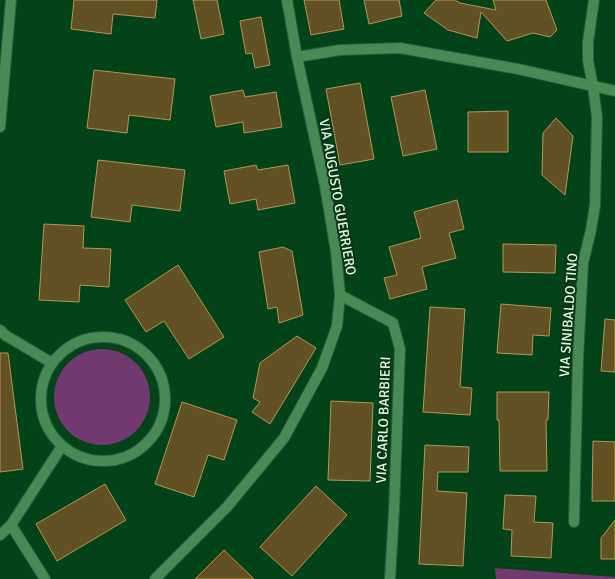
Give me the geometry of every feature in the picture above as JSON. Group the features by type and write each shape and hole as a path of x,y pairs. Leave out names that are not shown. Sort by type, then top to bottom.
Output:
{"street":[{"path":"0,127 11,0"},
{"name":"VIA AUGUSTO GUERRIERO","path":"155,579 227,506 284,438 322,368 337,326 340,295 336,252 325,186 297,57 287,0"},
{"name":"VIA SINIBALDO TINO","path":"574,522 578,358 583,263 595,205 597,117 588,60 588,42 594,0"},
{"path":"297,57 340,50 400,48 518,69 615,92"},
{"name":"VIA CARLO BARBIERI","path":"340,295 393,323 400,349 390,579"},
{"path":"0,330 5,335 52,363"},
{"path":"108,336 129,341 147,353 160,370 166,391 165,413 156,433 142,449 123,459 101,462 80,457 62,446 50,432 43,415 41,398 44,380 52,363 67,348 86,338 108,336"},
{"path":"0,535 11,525 62,446"},
{"path":"11,525 45,579"}],"shaded area":[{"path":"102,349 120,353 129,357 136,363 142,370 146,379 150,397 146,415 142,424 136,431 129,437 120,441 102,445 84,441 75,437 68,431 62,424 58,415 54,397 58,379 62,370 68,363 75,357 84,353"},
{"path":"495,568 615,577 615,579 496,579"}],"building":[{"path":"74,0 157,0 155,18 113,14 111,34 71,29"},
{"path":"193,0 217,0 224,34 201,39"},
{"path":"304,0 339,0 344,29 311,35"},
{"path":"364,0 399,0 402,16 369,24"},
{"path":"436,0 455,0 460,3 496,10 493,0 546,0 557,30 550,37 533,33 507,41 481,12 477,38 448,30 424,13"},
{"path":"261,17 270,65 255,68 252,53 246,54 240,21"},
{"path":"94,70 175,79 170,120 129,115 127,133 87,128"},
{"path":"360,83 374,159 340,165 326,89"},
{"path":"243,90 245,97 276,92 282,127 244,133 243,122 216,127 210,96"},
{"path":"425,90 437,149 403,156 391,97"},
{"path":"508,111 508,152 468,152 468,112"},
{"path":"556,118 573,136 565,195 542,175 543,133"},
{"path":"98,160 185,170 180,211 132,205 130,222 91,217"},
{"path":"256,165 258,170 288,165 295,203 258,210 256,199 230,204 224,171"},
{"path":"457,200 464,229 449,233 456,258 422,267 427,289 390,299 384,278 397,275 389,247 421,238 414,212"},
{"path":"44,224 84,226 83,248 111,249 109,287 80,285 79,302 39,300"},
{"path":"503,244 556,245 555,273 503,272"},
{"path":"283,247 292,251 303,315 279,323 277,307 268,309 259,252"},
{"path":"178,265 224,337 189,359 164,321 146,332 125,300"},
{"path":"501,304 551,308 549,336 533,335 532,355 497,353"},
{"path":"430,307 465,309 460,387 472,388 470,415 423,412"},
{"path":"605,319 615,320 615,372 601,371"},
{"path":"297,336 316,348 270,424 252,412 260,402 253,398 260,363"},
{"path":"0,353 8,353 23,469 0,472"},
{"path":"497,392 549,392 548,420 546,420 547,471 500,471"},
{"path":"331,401 373,403 370,481 328,480"},
{"path":"182,402 237,420 224,460 208,455 194,497 155,484"},
{"path":"593,441 615,442 615,501 592,501"},
{"path":"425,445 469,447 468,472 438,472 437,491 467,493 463,566 419,564"},
{"path":"105,484 126,520 57,561 36,524"},
{"path":"316,486 347,515 292,576 260,547"},
{"path":"505,495 536,496 534,522 553,523 551,558 511,556 512,530 503,529"},
{"path":"615,520 615,559 601,559 601,538"},
{"path":"224,550 254,579 195,579"}]}
